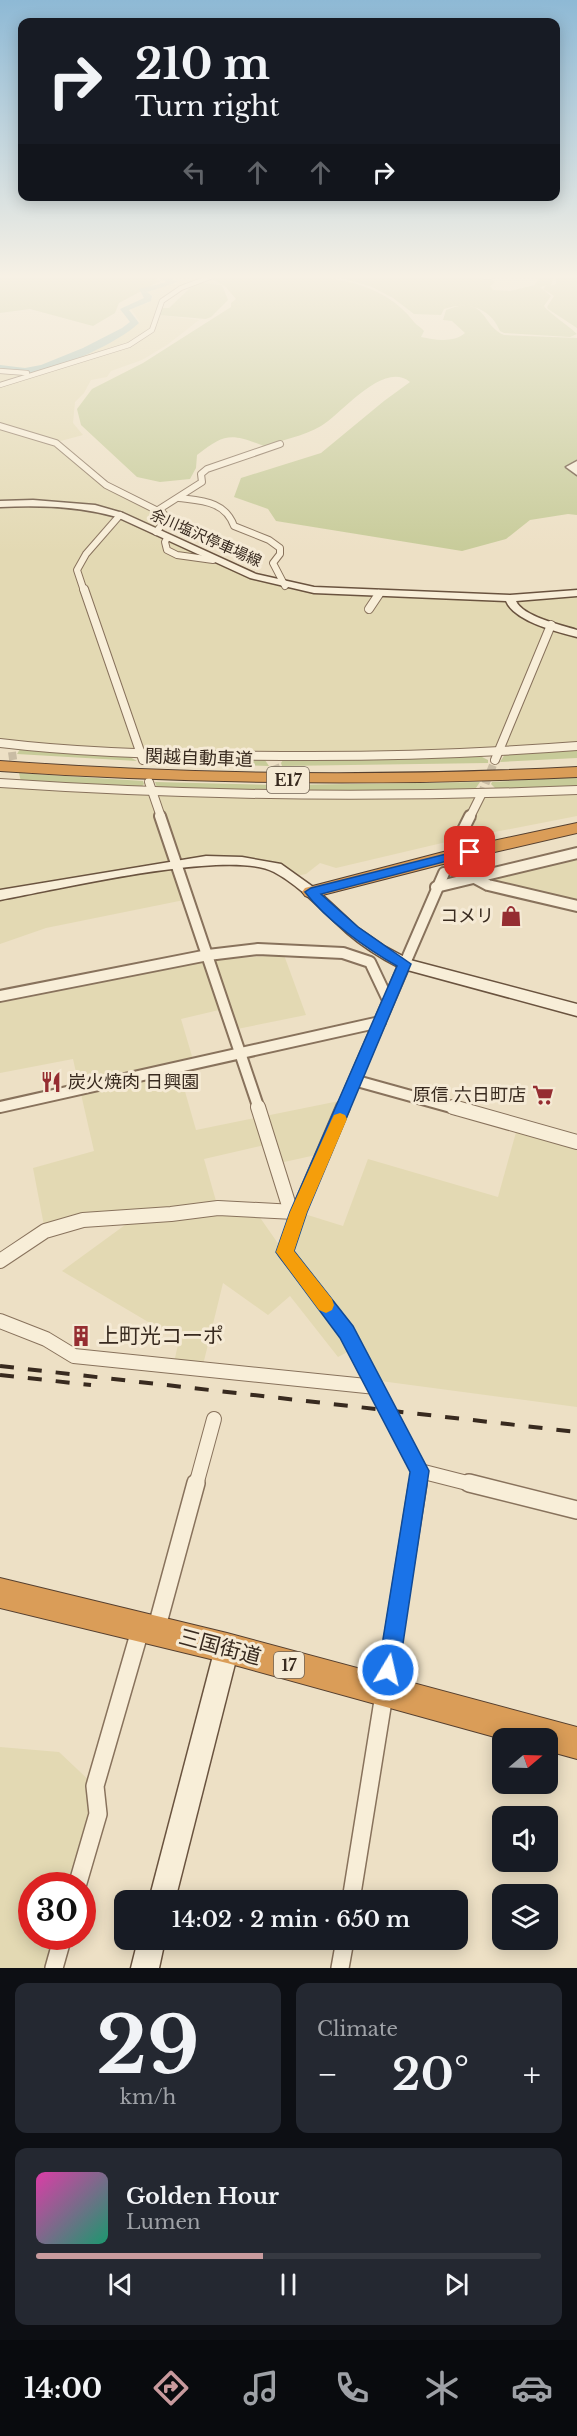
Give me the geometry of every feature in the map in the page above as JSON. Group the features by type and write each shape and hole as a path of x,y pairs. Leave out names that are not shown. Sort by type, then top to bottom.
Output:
{"highway":[{"name":"関越自動車道","path":"8,751 111,766 253,771 444,770 577,763"},
{"name":"関越自動車道","path":"7,770 324,780 457,778 577,772"},
{"path":"311,892 451,856 577,828"},
{"name":"三国街道","path":"0,1593 227,1648 385,1693 577,1743"}],"main road":[{"path":"577,464 570,467 577,472"},
{"name":"余川塩沢停車場線","path":"0,504 64,505 95,508 120,515 213,560 285,586 339,593 510,598 577,593"},
{"path":"510,598 514,608 577,634"},
{"path":"0,895 206,860 242,861 276,867 311,892 353,931 379,950 405,964 577,1010"},
{"path":"165,1890 227,1648"},
{"path":"145,1968 150,1950"}],"street":[{"path":"0,385 48,369"},
{"path":"0,371 30,374"},
{"path":"0,426 56,443 106,484 164,514 165,521 156,532"},
{"path":"158,510 202,482 201,474 207,469 280,444"},
{"path":"179,498 221,506 229,512 234,526 269,540 280,548 280,554 273,563 285,586"},
{"path":"120,515 86,554 77,570 142,757"},
{"path":"369,609 379,594"},
{"path":"497,756 551,625"},
{"path":"0,743 8,751 274,761 497,756 577,746"},
{"path":"7,770 17,784"},
{"path":"149,782 295,1212"},
{"path":"0,783 152,794 287,796 481,795 577,790"},
{"path":"283,786 287,796"},
{"path":"463,830 481,795"},
{"path":"436,887 577,853"},
{"path":"353,1890 420,1471 346,1332 285,1252 295,1212 357,1081 388,1000 444,873"},
{"path":"475,878 488,885 577,906"},
{"path":"0,996 207,955 258,949 343,953 359,957 370,962 388,1000"},
{"path":"0,1107 380,1022"},
{"path":"357,1081 577,1142"},
{"path":"0,1261 45,1231 83,1220 171,1214 218,1208 295,1212"},
{"path":"0,1321 46,1339 74,1356 376,1387"},
{"path":"81,1872 98,1814 95,1786 148,1629 214,1419"},
{"path":"420,1471 577,1510"},
{"path":"54,1968 59,1950"},
{"path":"340,1968 343,1950"}],"shaded area":[{"path":"46,369 117,369 111,371 107,377 91,380 84,393 75,402 73,423 83,435 57,442 106,485 158,510 165,521 156,532 213,560 285,586 510,598 577,593 577,746 498,752 517,705 494,749 274,757 0,743 0,371 30,374"},
{"path":"0,783 152,794 577,790 577,816 459,839 336,868 320,863 306,874 292,877 242,861 177,864 189,899 46,928 0,944"},
{"path":"577,853 577,906 475,878"},
{"path":"284,955 306,1015 237,1029 213,960"},
{"path":"205,962 219,1010 181,1019 194,1063 178,1067 196,1130 349,1099 325,1153 275,1164 269,1144 204,1159 218,1208 254,1209 284,1252 298,1212 343,1226 368,1159 498,1197 518,1125 577,1142 577,1407 373,1380 355,1348 338,1357 290,1296 268,1315 223,1283 202,1369 173,1367 181,1331 155,1326 62,1271 136,1217 45,1231 33,1168 94,1151 73,1059 0,1073 0,1003"},
{"path":"0,1747 59,1752 95,1786 79,1872 18,1872 18,1950 59,1950 54,1968 0,1968"}],"green space":[{"path":"132,369 577,369 577,515 568,514 530,520 506,539 462,551 276,521 268,509 234,497 241,478 321,453 410,382 399,377 388,378 376,383 363,391 330,420 300,435 264,446 236,437 215,442 197,455 196,468 190,479 160,482 137,477 81,425 77,409 92,389"},
{"path":"20,749 128,756 137,761 17,754"},
{"path":"577,750 577,758 500,762 505,754"},
{"path":"152,756 260,759 265,760 269,766 148,762"},
{"path":"480,756 488,760 488,763 282,766 281,763 283,760"},
{"path":"19,773 143,781 144,784 140,789 21,782"},
{"path":"577,777 577,787 496,789 491,784 492,782"},
{"path":"155,782 276,785 272,792 158,791"},
{"path":"480,782 474,791 291,791 288,785"}],"waterway":[{"path":"7,369 25,371 37,369"}],"tunnel":[{"path":"12,752 15,773"},
{"path":"481,795 495,760"},
{"path":"275,765 283,786"},
{"path":"444,873 463,830"}],"railway":[{"path":"0,1366 577,1432"},
{"path":"0,1375 91,1385"}],"slow traffic":[{"path":"326,1305 285,1252 298,1212 340,1119"}],"place":[{"name":"コメリ","path":"511,916"},
{"name":"炭火焼肉 日興園","path":"51,1082"},
{"name":"原信 六日町店","path":"543,1095"},
{"name":"上町光コーポ","path":"81,1336"}],"route":[{"path":"388,1670 420,1471 346,1332 285,1252 298,1212 357,1081 388,1000 405,964 379,950 353,931 311,892 470,852"}]}
